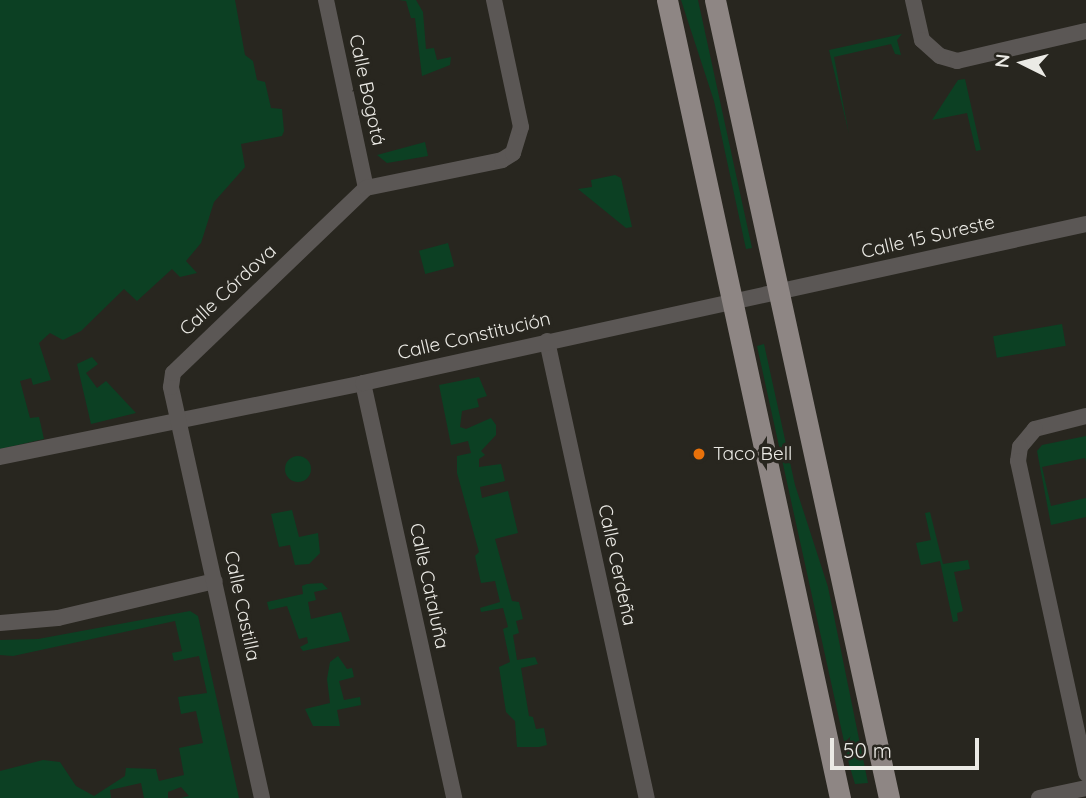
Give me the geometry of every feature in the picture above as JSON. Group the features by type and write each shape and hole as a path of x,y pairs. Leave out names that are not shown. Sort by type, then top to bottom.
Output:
{"main road":[{"path":"667,0 840,798"},
{"path":"715,0 889,798"}],"street":[{"name":"Calle Bogotá","path":"326,0 366,188"},
{"path":"366,188 502,160 518,146 521,127 494,0"},
{"path":"913,0 922,40 952,60 965,61 1086,31"},
{"name":"Calle Córdova","path":"180,423 173,373 366,188"},
{"name":"Calle 15 Sureste","path":"778,292 1086,224"},
{"name":"Calle Constitución","path":"180,423 778,292"},
{"name":"Calle Cerdeña","path":"547,341 647,798"},
{"name":"Calle Cataluña","path":"363,383 454,798"},
{"path":"1086,416 1035,429 1026,437 1018,461 1086,774"},
{"path":"0,457 180,423"},
{"name":"Calle Castilla","path":"180,423 262,798"},
{"path":"0,623 58,618 215,581"},
{"path":"1039,798 1086,788"}],"green space":[{"path":"0,0 235,0 245,55 253,61 257,80 265,82 271,108 282,109 284,131 282,136 241,144 245,167 214,202 201,243 186,261 197,273 180,277 172,269 137,301 124,289 81,331 63,340 50,333 39,343 51,380 33,385 31,378 20,381 30,418 39,417 44,439 0,449"},
{"path":"399,0 416,0 423,12 426,49 434,48 437,60 451,57 450,65 422,76 415,18 411,18 406,1"},
{"path":"681,0 698,0 752,248 746,249 714,101"},
{"path":"902,34 897,40 901,55 895,54 891,44 834,57 849,134 829,50"},
{"path":"965,79 981,150 976,151 967,113 932,120 958,80"},
{"path":"425,142 428,156 387,163 377,155"},
{"path":"615,175 621,178 632,227 626,228 578,189 592,187 591,180"},
{"path":"448,243 454,266 425,274 419,251"},
{"path":"1062,324 1066,346 997,358 993,336"},
{"path":"764,344 795,485 828,587 868,783 855,784 849,764 757,346"},
{"path":"92,357 98,364 86,373 97,388 106,381 136,413 91,424 77,364"},
{"path":"479,377 487,396 477,399 479,407 462,411 460,427 466,429 491,418 496,425 496,435 481,451 485,455 479,459 479,467 501,464 505,481 480,487 482,498 508,491 518,533 495,539 512,601 519,602 523,619 516,621 519,633 513,635 517,660 535,657 538,664 521,668 529,716 533,717 536,729 544,728 547,745 539,747 517,747 515,721 506,712 499,667 510,662 503,629 508,627 503,608 481,612 480,608 500,602 495,581 481,583 475,556 479,552 457,473 457,456 471,453 468,441 451,445 439,385"},
{"path":"1086,436 1086,462 1085,458 1042,467 1051,506 1086,498 1086,517 1051,525 1037,451 1042,445"},
{"path":"298,456 307,460 311,469 307,478 298,482 289,478 285,469 289,460"},
{"path":"292,510 299,537 318,533 320,553 309,564 295,565 290,545 279,547 271,514"},
{"path":"930,512 943,564 968,560 970,569 954,572 963,611 957,613 958,621 953,622 940,561 921,565 916,543 931,540 925,513"},
{"path":"322,583 328,589 314,592 316,600 308,602 311,619 341,612 350,641 303,651 300,647 308,643 307,637 299,639 287,606 269,610 267,602 303,594 302,586"},
{"path":"190,611 198,616 239,798 181,798 189,796 181,787 168,792 168,798 144,798 141,783 110,790 111,798 0,798 0,771 43,760 60,762 76,786 94,796 125,776 126,768 156,769 159,781 184,775 179,748 203,743 196,711 181,714 178,697 207,693 199,656 174,661 172,653 182,651 175,621 13,656 0,655 0,640 38,639"},
{"path":"338,656 347,669 352,668 354,677 339,681 344,700 360,697 361,705 337,710 340,726 313,726 305,709 330,703 327,679 330,662"}],"place":[{"name":"Taco Bell","path":"699,454"}]}
